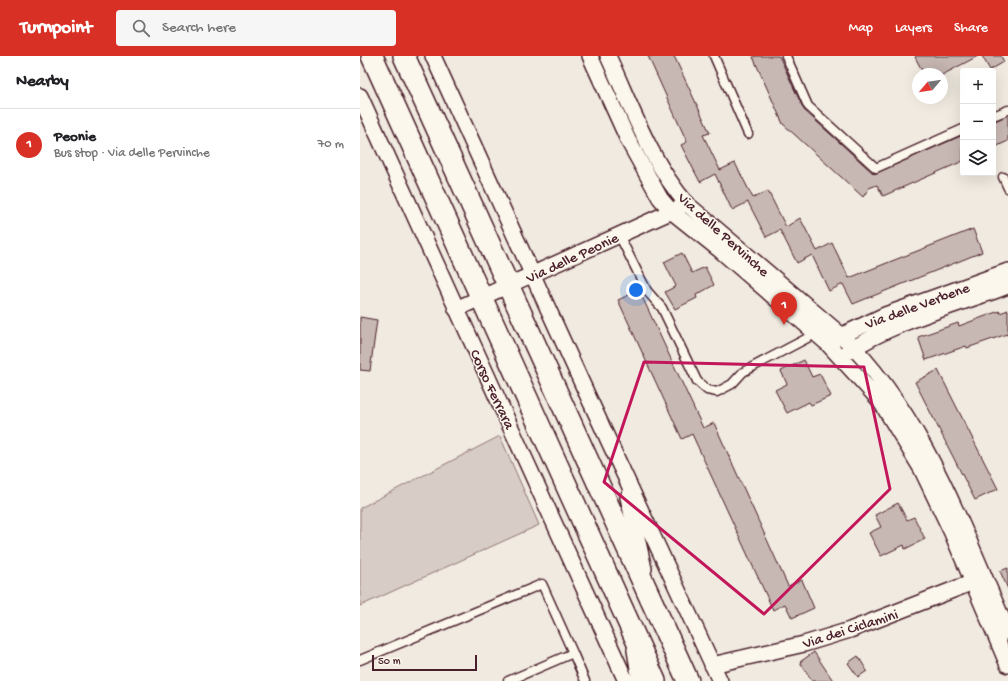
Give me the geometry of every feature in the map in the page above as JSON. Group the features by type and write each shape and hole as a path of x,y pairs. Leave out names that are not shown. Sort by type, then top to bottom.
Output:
{"main road":[{"name":"Corso Ferrara","path":"372,56 655,681"},
{"path":"404,56 688,681"}],"street":[{"path":"433,56 720,681"},
{"name":"Via delle Pervinche","path":"590,56 629,142 652,187 671,211 716,246 841,356 881,402 898,428 957,530"},
{"name":"Via delle Pervinche","path":"608,56 666,177 687,204 841,335 854,348 891,394 932,463 957,530 978,580 1008,665"},
{"name":"Corso Ferrara","path":"360,96 626,681"},
{"name":"Via delle Peonie","path":"456,309 687,204"},
{"name":"Via delle Verbene","path":"822,338 841,335 885,315 1008,271"},
{"name":"Via delle Verbene","path":"841,356 894,328 1008,286"},
{"path":"625,474 650,597"},
{"name":"Via delle Pervinche","path":"978,580 1008,632"},
{"name":"Via dei Ciclamini","path":"712,665 804,644 850,630 978,580"},
{"name":"Corso Ferrara","path":"631,629 640,681"}],"lane":[{"path":"714,56 748,134"},
{"path":"786,56 808,106 876,168 960,130"},
{"path":"996,115 1008,110"},
{"path":"1003,178 1008,188"},
{"path":"619,235 647,291 662,308 697,381 707,390 717,392 732,384 743,372 822,338"},
{"path":"360,660 542,584 585,681"},
{"path":"508,681 573,653"}],"highlighted area":[{"path":"644,362 864,367 890,489 764,614 604,482"}],"shaded area":[{"path":"500,436 539,525 360,606 360,508"}],"building":[{"path":"648,56 674,56 710,133 703,135 720,170 735,163 753,198 768,191 786,227 800,218 817,251 832,243 849,278 973,229 982,252 853,304 843,284 829,291 812,255 797,263 780,230 766,237 748,202 732,210 715,174 700,182 681,145 687,142"},
{"path":"779,56 804,110 874,174 960,136 960,162 883,196 877,185 869,188 863,197 783,124 753,57"},
{"path":"978,56 948,72 948,68 921,68 915,57"},
{"path":"982,56 1001,56 1004,62 994,68 989,68"},
{"path":"1008,115 1008,141 996,147 996,140 996,121"},
{"path":"682,253 692,273 705,267 714,285 696,295 697,298 675,309 665,292 676,286 664,262"},
{"path":"639,290 703,428 714,423 788,586 802,580 814,608 792,618 785,604 773,610 692,434 682,439 618,300"},
{"path":"1008,310 1008,336 1007,334 967,348 966,346 926,360 918,337 958,323 959,326 999,311 1000,313"},
{"path":"360,317 377,320 370,371 360,370"},
{"path":"804,360 812,377 820,374 831,396 811,405 809,402 787,413 775,390 787,384 781,371"},
{"path":"938,370 998,489 975,500 915,382"},
{"path":"898,503 907,520 914,517 925,539 905,549 904,545 881,556 869,533 881,527 875,515"},
{"path":"1008,568 1008,589 1000,571"},
{"path":"814,652 833,681 812,681 800,662"},
{"path":"858,656 867,671 858,677 848,663"}],"place":[{"name":"Peonie","path":"784,325"}]}
